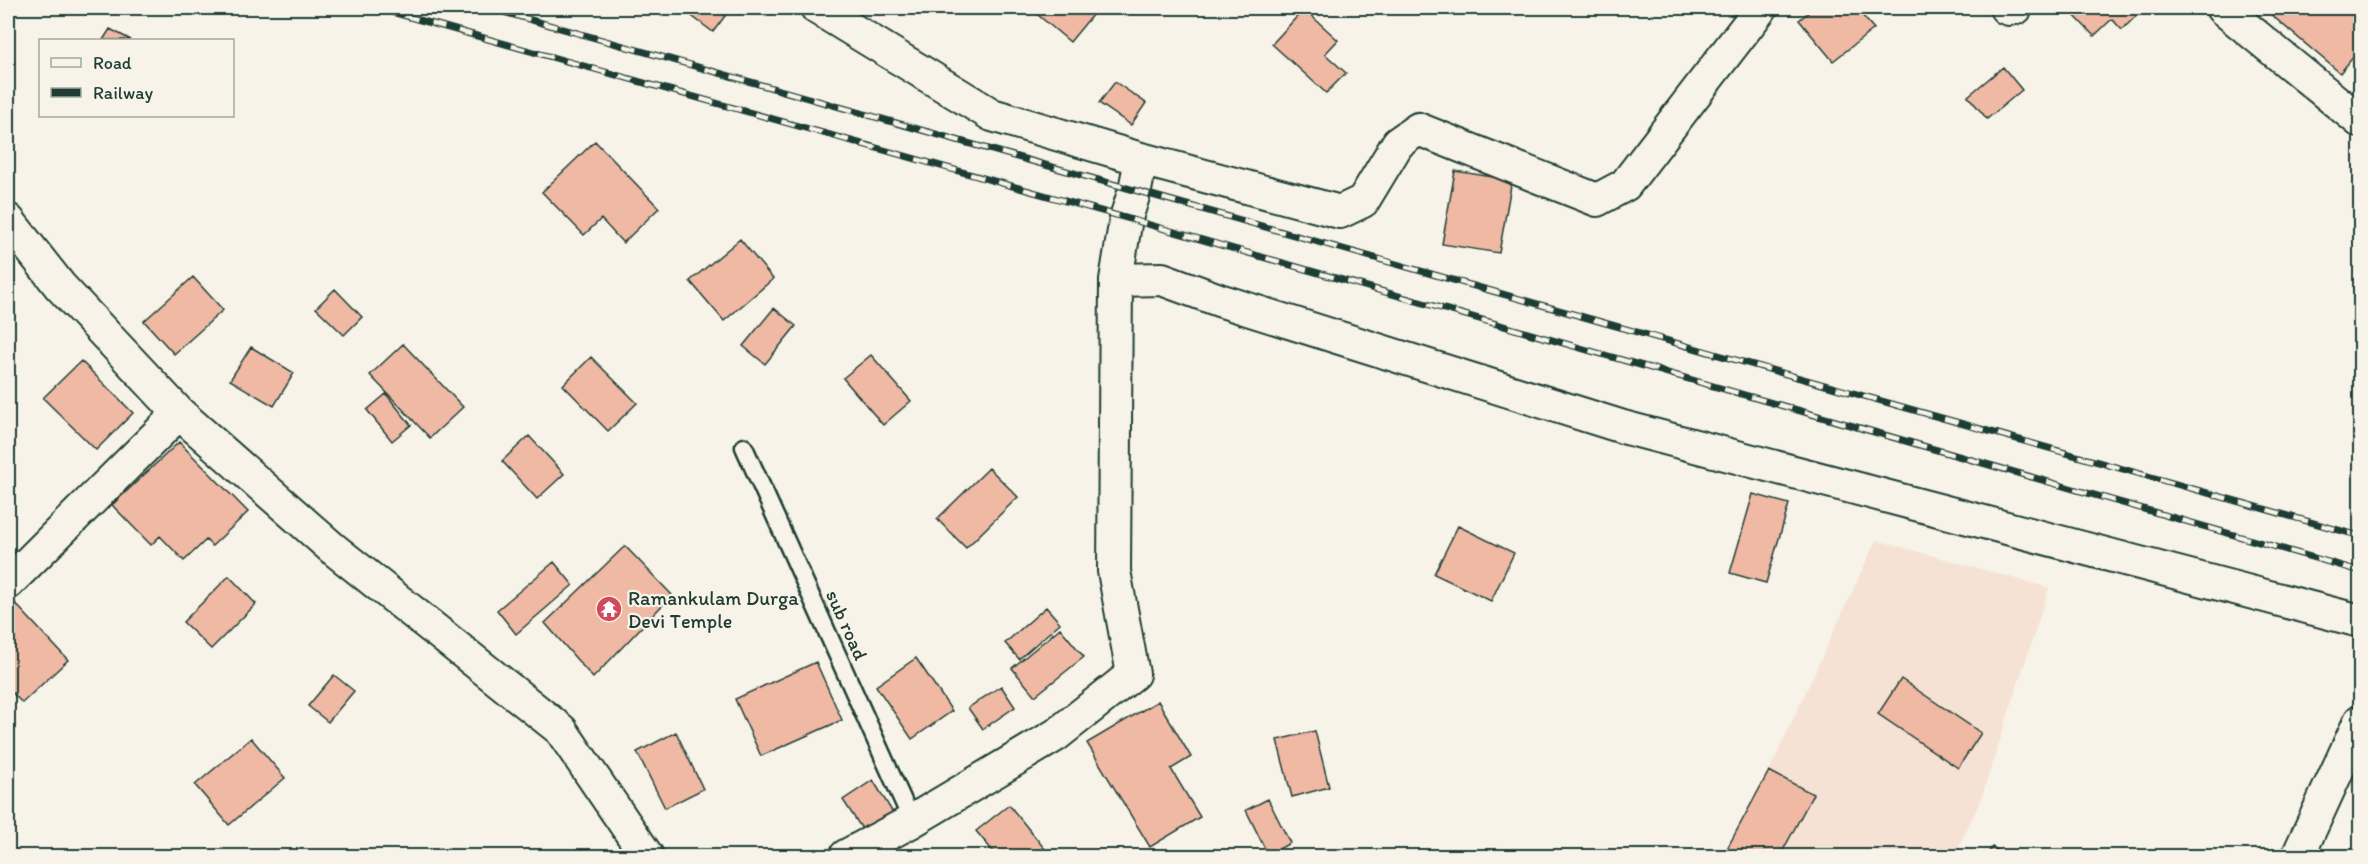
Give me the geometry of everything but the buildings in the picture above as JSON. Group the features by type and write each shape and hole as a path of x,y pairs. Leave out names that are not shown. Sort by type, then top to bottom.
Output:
{"street":[{"path":"817,8 992,115 1141,159 1340,212 1363,201 1398,143 1418,129 1597,200 1625,185 1761,8"},
{"path":"2006,8 2016,8"},
{"path":"2222,8 2361,122"},
{"path":"846,856 912,821 1056,735 1133,674 1114,571 1116,280 1126,218 1135,190 1141,159"},
{"path":"8,220 60,286 179,413 331,547 561,730 646,856"},
{"path":"1116,280 1162,279 1220,300 1623,427 2361,621"},
{"path":"8,584 179,413"},
{"path":"2298,856 2361,721"}],"lane":[{"name":"sub road","path":"744,447 912,821"}],"shaded area":[{"path":"1876,540 2049,588 1980,802 1954,856 1730,856"}],"railway":[{"path":"377,8 1126,218 2360,571"},
{"path":"489,8 2360,536"}],"place":[{"name":"Ramankulam Durga Devi Temple","path":"609,609"}]}
